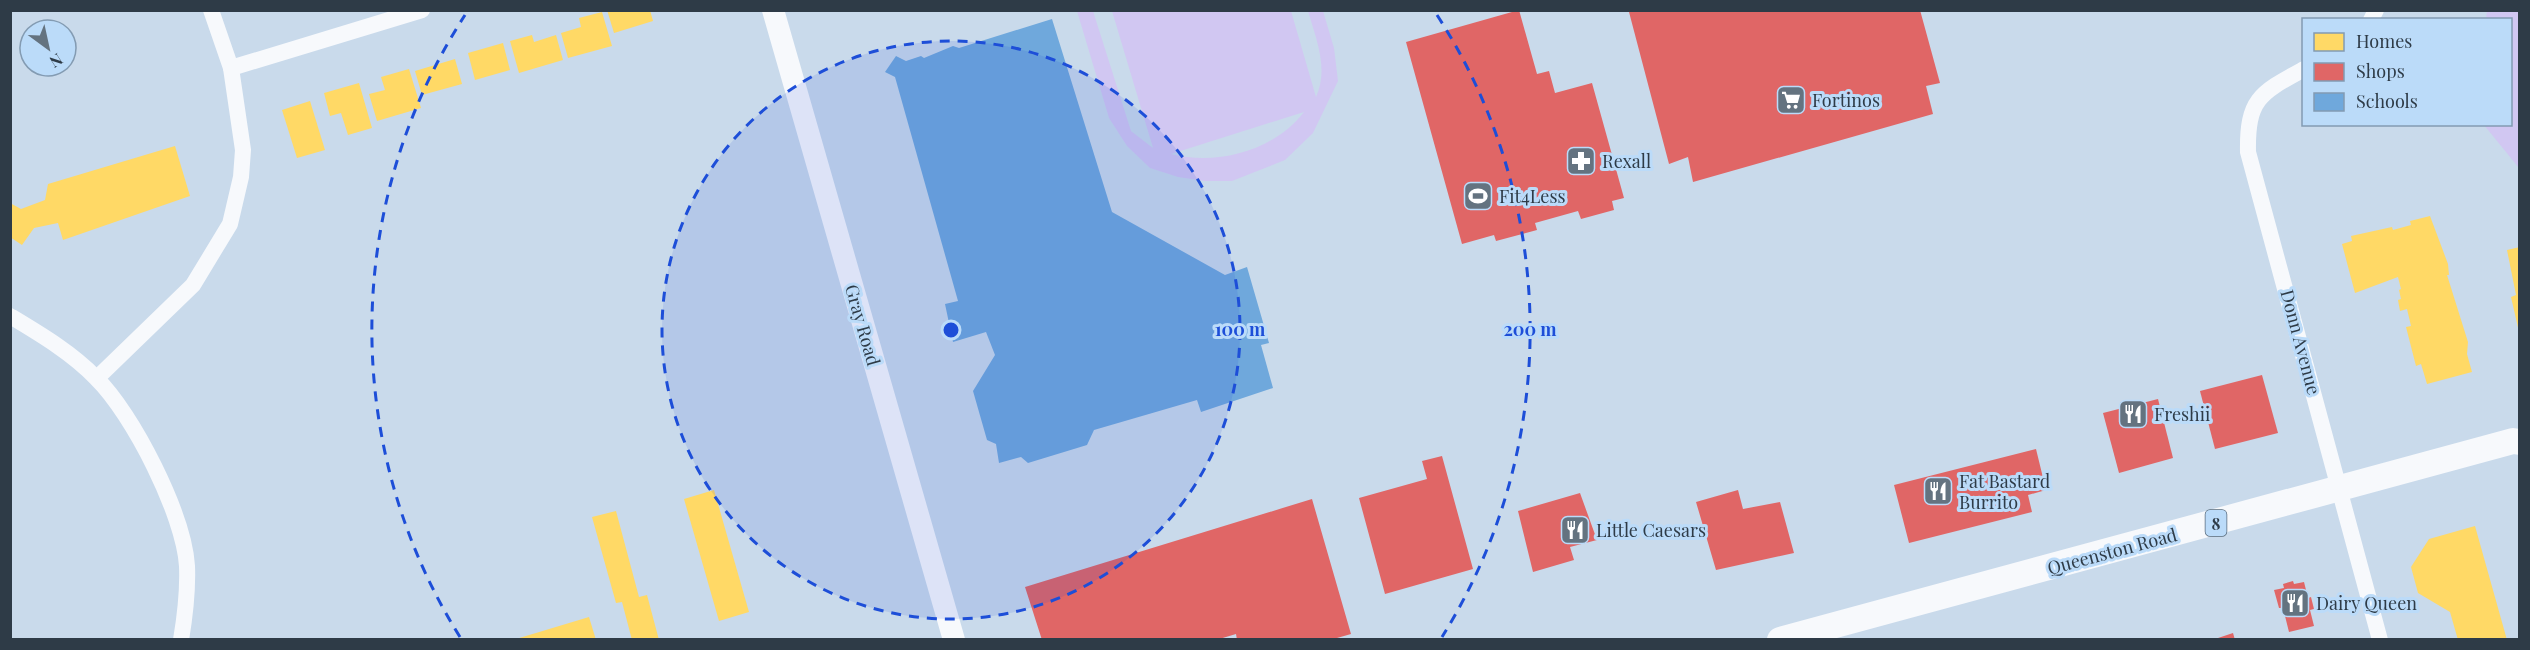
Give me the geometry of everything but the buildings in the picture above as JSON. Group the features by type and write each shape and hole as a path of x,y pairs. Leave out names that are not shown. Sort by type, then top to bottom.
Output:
{"main road":[{"name":"Gray Road","path":"772,10 954,639"},
{"name":"Queenston Road","path":"1780,639 2341,489 2517,439"}],"street":[{"path":"97,378 193,285 230,224 241,177 243,150 231,68 211,10"},
{"path":"231,68 422,10"},
{"name":"Donn Avenue","path":"2302,70 2268,89 2255,103 2248,124 2248,152 2380,639"},
{"path":"10,316 52,341 97,378 138,435 165,493 187,564 181,639"}],"shaded area":[{"path":"1077,11 1093,11 1131,131 1153,148 1112,11 1291,11 1316,97 1320,86 1321,64 1308,11 1323,11 1334,48 1338,81 1313,133 1285,160 1232,181 1205,181 1178,177 1150,168 1127,146 1109,118","holes":["1304,112 1277,137 1244,152 1207,158 1171,154"]},
{"path":"2487,11 2519,11 2519,168 2485,126 2512,126 2512,18 2486,18"}],"place":[{"name":"Fortinos","path":"1791,100"},
{"name":"Rexall","path":"1581,161"},
{"name":"Fit4Less","path":"1478,196"},
{"name":"Freshii","path":"2133,414"},
{"name":"Fat Bastard Burrito","path":"1938,491"},
{"name":"Little Caesars","path":"1575,530"},
{"name":"Dairy Queen","path":"2295,603"}]}
